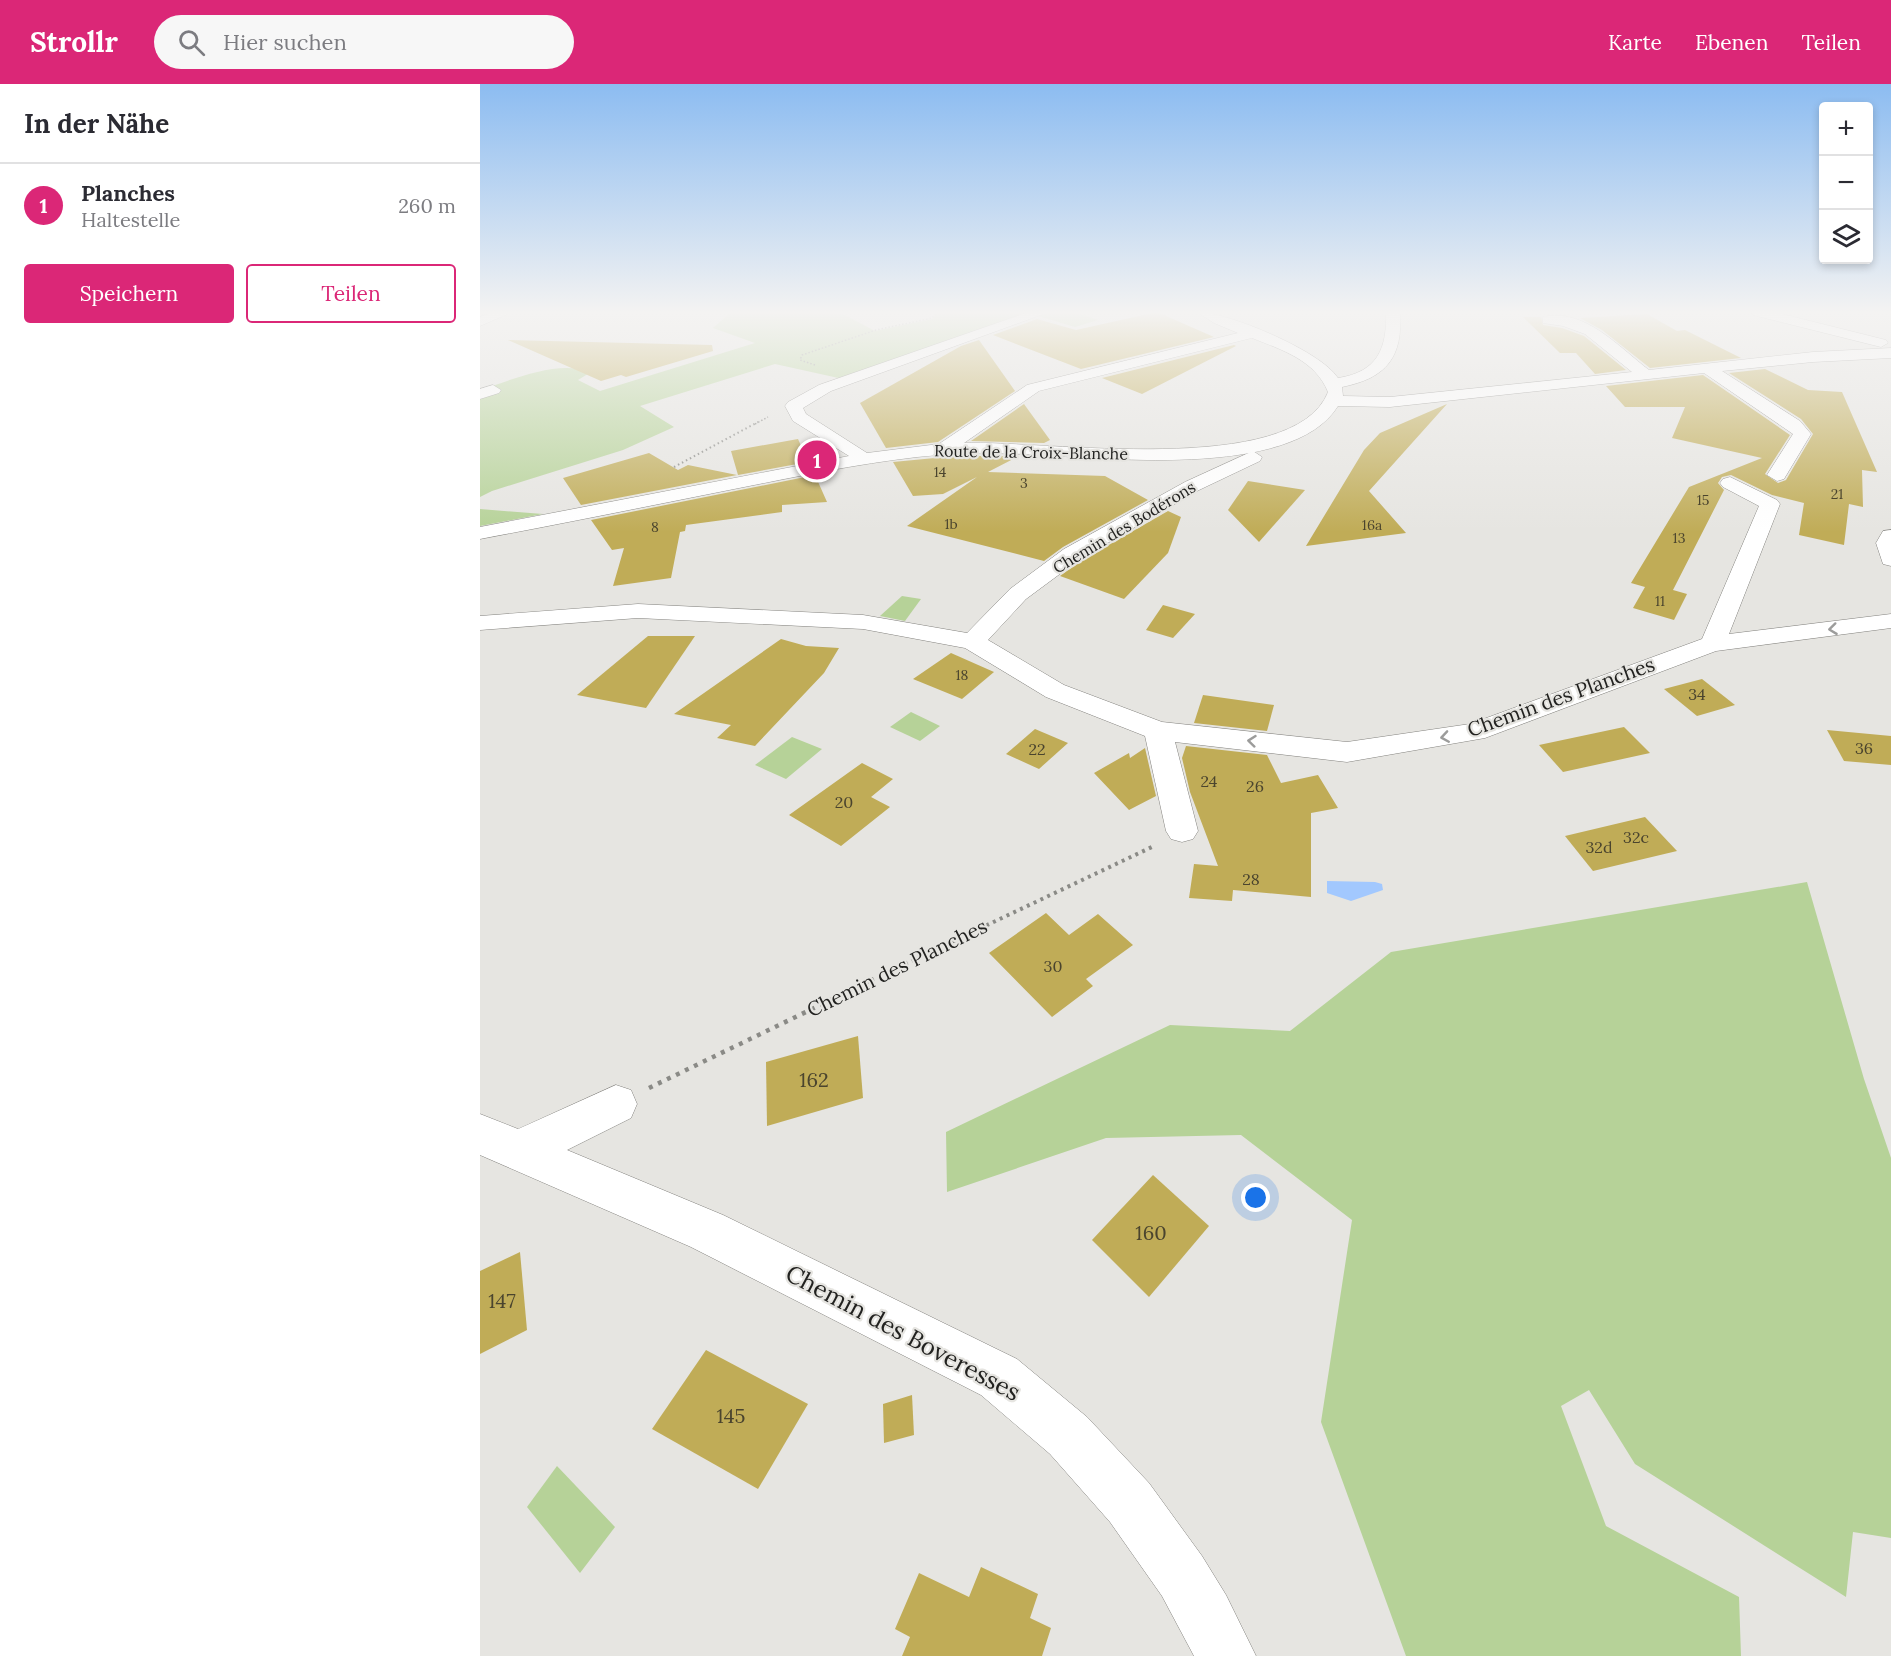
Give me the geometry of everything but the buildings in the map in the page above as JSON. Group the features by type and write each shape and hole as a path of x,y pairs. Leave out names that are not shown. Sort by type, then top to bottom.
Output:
{"street":[{"path":"833,385 794,406 799,417 858,453"},
{"path":"943,449 1041,385"},
{"path":"1333,385 1334,392"},
{"path":"1334,392 1347,385"},
{"path":"1334,392 1382,402 1545,385"},
{"path":"1733,385 1794,425 1802,434 1777,475"},
{"name":"Route de la Croix-Blanche","path":"480,533 855,460 943,449 1003,448 1168,454 1252,446 1291,434 1314,423 1334,392"},
{"name":"Chemin des Bodérons","path":"973,642 1018,594 1072,554 1192,486 1259,454 1291,434"},
{"path":"1713,644 1770,504 1730,483"},
{"path":"1891,536 1887,543 1891,559"},
{"name":"Chemin des Planches","path":"480,623 638,611 863,622 973,642 1055,691 1158,731 1347,752 1475,732 1677,655 1713,644 1891,621"},
{"path":"1158,731 1182,831"},
{"path":"500,1142 616,1104"},
{"name":"Chemin des Boveresses","path":"500,1142 707,1230 999,1377 1036,1404 1103,1468 1173,1562 1226,1656"}],"path":[{"path":"665,472 794,406"},
{"name":"Chemin des Planches","path":"616,1104 1182,831"}],"green space":[{"path":"494,385 589,385 600,391 618,385 706,385 640,406 674,427 623,450 492,491 480,497 480,390"},
{"path":"480,509 543,514 480,526"},
{"path":"902,596 921,599 905,621 880,616"},
{"path":"911,712 940,726 920,741 890,727"},
{"path":"792,737 822,749 786,779 755,765"},
{"path":"1807,882 1864,1079 1891,1158 1891,1538 1853,1532 1846,1597 1635,1464 1589,1390 1561,1406 1606,1526 1739,1597 1741,1656 1406,1656 1321,1422 1352,1220 1241,1135 1106,1138 947,1192 946,1132 1170,1025 1290,1031 1391,952"},
{"path":"557,1466 615,1527 580,1573 527,1507"}],"water":[{"path":"1327,881 1375,882 1382,884 1383,890 1351,901 1327,893"}],"place":[{"name":"Planches","path":"817,460"}]}
